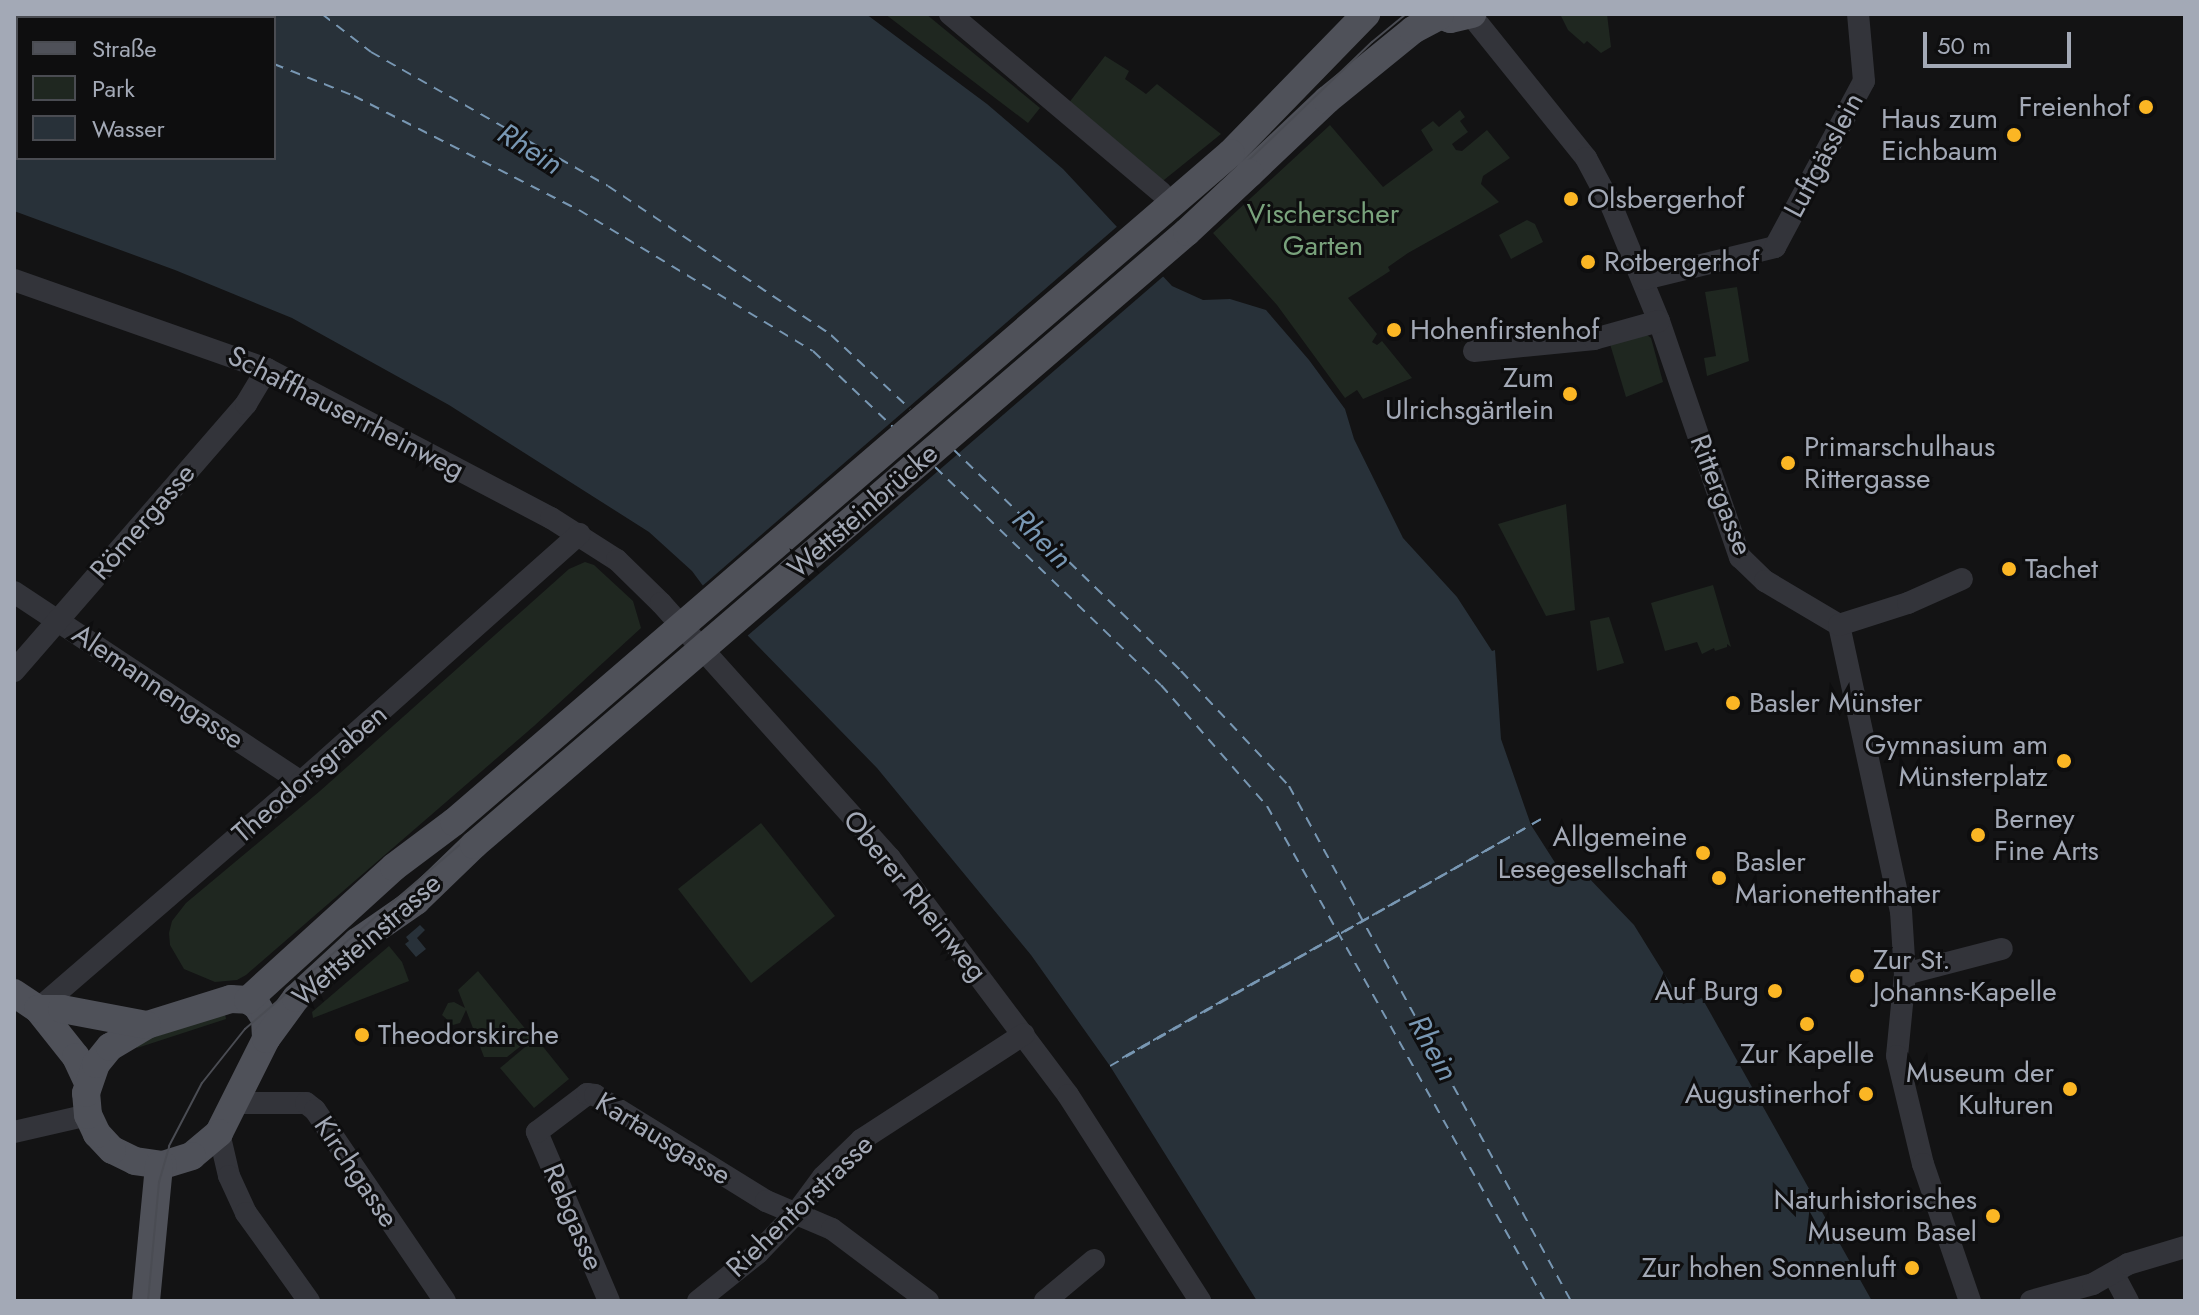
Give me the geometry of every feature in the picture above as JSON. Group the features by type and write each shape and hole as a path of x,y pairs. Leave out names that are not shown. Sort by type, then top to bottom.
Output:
{"main road":[{"path":"1240,163 1366,14"},
{"path":"1240,163 1327,100 1413,30 1438,15 1461,19 1472,15"},
{"name":"Wettsteinbrücke","path":"454,822 1240,163"},
{"name":"Wettsteinbrücke","path":"474,845 1187,232 1240,163"},
{"name":"Wettsteinstrasse","path":"248,1000 394,867 454,822"},
{"name":"Wettsteinstrasse","path":"266,1039 296,998 357,942 416,901 474,845"},
{"path":"14,993 38,1009 76,1057 88,1083"},
{"path":"231,999 248,1000 263,1012 266,1039 219,1133 192,1156 159,1166 135,1161 112,1150 97,1134 88,1115 88,1083 96,1064 110,1047 147,1025 231,999"},
{"path":"38,1009 62,1009 147,1025"},
{"path":"146,1301 159,1166"}],"street":[{"path":"950,14 1161,192"},
{"name":"Luftgässlein","path":"1644,279 1775,247 1864,81 1858,14"},
{"name":"Rittergasse","path":"1472,15 1586,158 1612,207 1644,279 1740,557 1765,581 1839,625"},
{"name":"Schaffhauserrheinweg","path":"14,280 267,369 579,534"},
{"path":"1474,351 1594,339 1659,321"},
{"name":"Römergasse","path":"14,671 246,404 267,369"},
{"name":"Theodorsgraben","path":"38,1009 301,782 579,534"},
{"name":"Oberer Rheinweg","path":"579,534 617,560 661,603 890,858 1024,1034 1092,1131 1200,1301"},
{"path":"1962,579 1908,603 1839,625 1901,911 1905,974 1897,1056 1923,1164 1970,1301"},
{"name":"Alemannengasse","path":"14,592 301,782"},
{"path":"1905,974 2002,949"},
{"name":"Riehentorstrasse","path":"698,1301 758,1253 797,1212 823,1177 861,1140 1024,1034"},
{"name":"Kartausgasse","path":"537,1132 578,1098 595,1095 766,1201 832,1229 928,1301"},
{"name":"Kirchgasse","path":"235,1103 306,1103 315,1110 445,1301"},
{"path":"14,1132 88,1115"},
{"name":"Rebgasse","path":"537,1132 609,1301"},
{"path":"219,1133 229,1176 246,1213 309,1301"},
{"path":"2031,1301 2114,1275 2128,1264 2185,1247"},
{"path":"1045,1301 1094,1260"},
{"path":"2114,1275 2128,1301"}],"green space":[{"path":"885,14 926,14 1040,108 1028,123"},
{"path":"1560,14 1607,14 1611,47 1601,53 1587,41 1584,44 1568,30"},
{"path":"1105,56 1129,71 1125,79 1146,94 1157,84 1221,134 1159,184 1068,104"},
{"name":"Vischerscher Garten","path":"1460,110 1465,117 1460,121 1468,132 1452,144 1456,150 1462,151 1487,130 1510,158 1483,176 1481,184 1499,202 1408,253 1388,267 1390,271 1348,298 1377,334 1372,342 1377,345 1382,341 1412,378 1363,399 1357,390 1345,398 1277,305 1213,233 1330,125 1383,187 1433,150 1421,130 1433,121 1439,127"},
{"path":"1527,220 1535,224 1543,242 1511,259 1499,235"},
{"path":"1737,287 1749,361 1707,376 1704,358 1716,356 1705,292"},
{"path":"1646,334 1651,338 1663,382 1626,397 1610,344"},
{"path":"1566,504 1575,610 1546,616 1498,524"},
{"path":"585,562 594,565 633,601 641,628 534,726 246,975 237,980 215,982 184,969 170,945 169,933 172,921 186,903 320,791 569,569"},
{"path":"1713,585 1731,647 1727,644 1727,647 1715,651 1714,648 1702,654 1697,642 1665,651 1651,603"},
{"path":"1609,617 1624,663 1597,671 1590,621"},
{"path":"761,823 835,916 751,983 678,889"},
{"path":"389,946 402,962 409,981 313,1018 312,1012"},
{"path":"478,971 532,1037 507,1057 484,1057 466,1010 460,1023 453,1025 442,1015 448,1003 454,1002 465,1008 458,990"},
{"path":"225,1014 226,1019 137,1048 136,1043"},
{"path":"536,1038 569,1079 534,1108 500,1068"}],"water":[{"name":"Rhein","path":"14,14 866,14 987,104 1063,169 1172,286 1203,300 1230,299 1266,310 1309,360 1345,409 1354,439 1403,538 1457,597 1492,651 1495,650 1501,739 1531,825 1561,872 1585,874 1634,925 1683,1004 1702,998 1872,1301 1257,1301 1110,1066 1031,955 877,768 715,602 692,571 649,532 449,405 292,318 175,270 14,211"},
{"path":"420,925 425,930 417,938 426,949 416,957 405,944 409,941 406,937"}],"pier":[{"path":"1120,224 1166,274 746,637 712,604 700,588"}],"ferry route":[{"path":"145,14 150,16"},
{"path":"322,14 371,52 608,186 831,335 910,409"},
{"path":"276,65 354,96 579,210 813,351 893,427"},
{"path":"953,449 1181,671 1289,786 1571,1301"},
{"path":"935,467 1161,685 1267,806 1545,1301"},
{"path":"1110,1066 1541,819 1122,1058 1514,834"}],"tram line":[{"path":"148,1301 159,1182 169,1146 202,1083 245,1029 1178,228 1372,42 1406,14"},
{"path":"1038,332 1201,191"}],"place":[{"name":"Freienhof","path":"2146,107"},
{"name":"Haus zum Eichbaum","path":"2014,135"},
{"name":"Olsbergerhof","path":"1571,199"},
{"name":"Rotbergerhof","path":"1588,262"},
{"name":"Hohenfirstenhof","path":"1394,330"},
{"name":"Zum Ulrichsgärtlein","path":"1570,394"},
{"name":"Primarschulhaus Rittergasse","path":"1788,463"},
{"name":"Tachet","path":"2009,569"},
{"name":"Basler Münster","path":"1733,703"},
{"name":"Gymnasium am Münsterplatz","path":"2064,761"},
{"name":"Berney Fine Arts","path":"1978,835"},
{"name":"Allgemeine Lesegesellschaft","path":"1703,853"},
{"name":"Basler Marionettenthater","path":"1719,878"},
{"name":"Zur St. Johanns-Kapelle","path":"1857,976"},
{"name":"Auf Burg","path":"1775,991"},
{"name":"Zur Kapelle","path":"1807,1024"},
{"name":"Theodorskirche","path":"362,1035"},
{"name":"Museum der Kulturen","path":"2070,1089"},
{"name":"Augustinerhof","path":"1866,1094"},
{"name":"Naturhistorisches Museum Basel","path":"1993,1216"},
{"name":"Zur hohen Sonnenluft","path":"1912,1268"}]}
